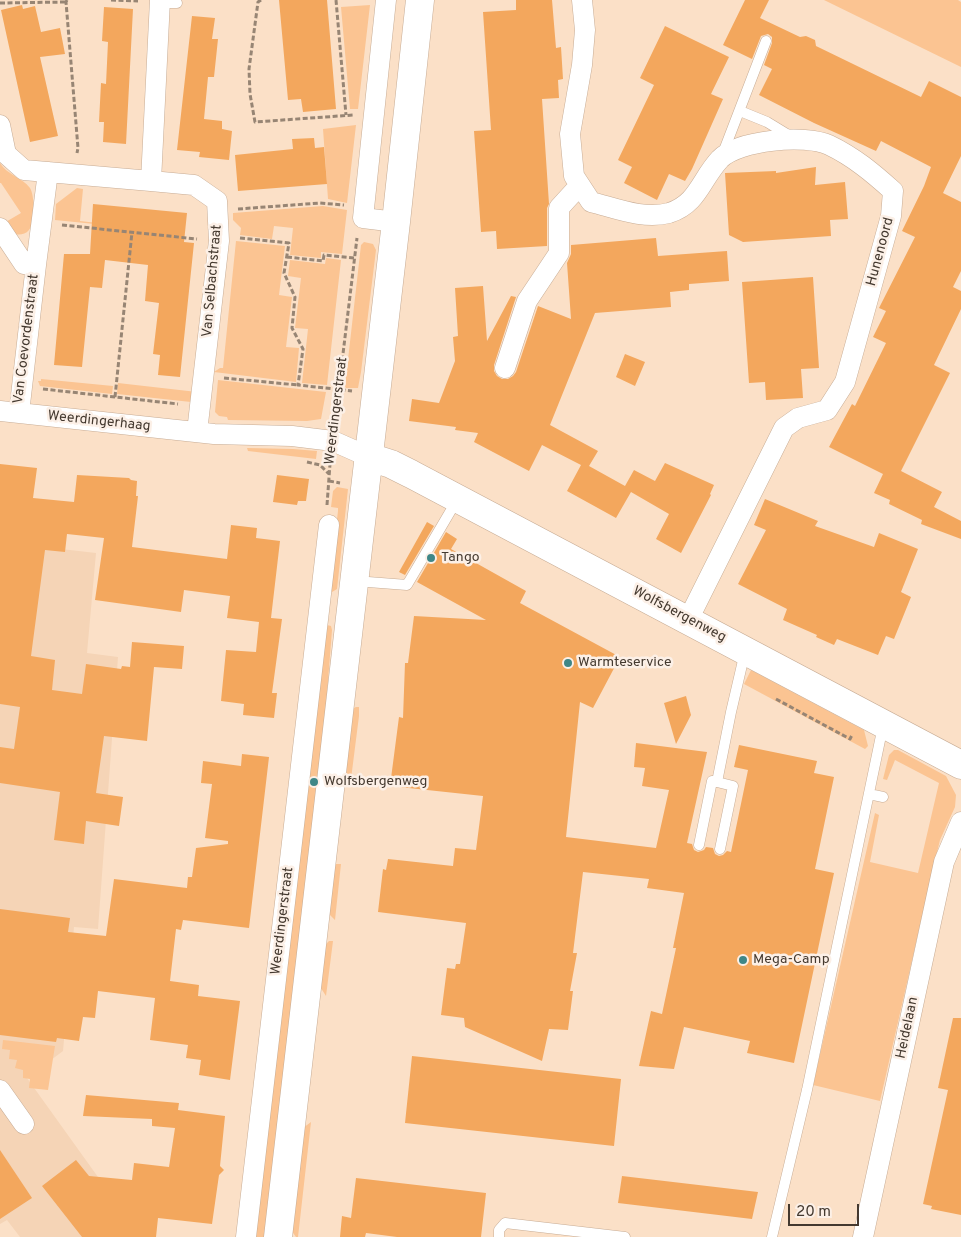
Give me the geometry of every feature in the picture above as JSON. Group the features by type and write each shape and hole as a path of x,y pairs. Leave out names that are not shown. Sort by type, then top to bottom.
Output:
{"main road":[{"path":"278,1237 420,0"},
{"name":"Wolfsbergenweg","path":"368,457 391,464 961,765"}],"street":[{"path":"386,0 363,213 396,222"},
{"name":"Hunenoord","path":"582,0 585,30 570,134 574,176 591,202 645,215 669,213 691,202 720,159 739,148 764,142 796,140 827,144 866,166 893,192 891,216 845,382 827,410 798,418 784,428 688,620"},
{"path":"151,182 166,2"},
{"name":"Van Selbachstraat","path":"0,125 6,154 24,170 194,185 217,201 220,238 197,432"},
{"name":"Van Coevordenstraat","path":"9,412 22,387 48,172"},
{"path":"505,368 528,301 559,253 559,208 580,185"},
{"name":"Van Coevordenstraat","path":"0,228 24,264 36,265"},
{"name":"Weerdingerhaag","path":"9,412 197,432 292,436 333,441 368,457"},
{"name":"Weerdingerstraat","path":"246,1237 329,525"},
{"path":"320,605 353,594"},
{"name":"Heidelaan","path":"862,1237 944,862 961,822"},
{"path":"0,1090 24,1124"}],"lane":[{"path":"720,159 766,42"},
{"path":"740,111 767,122 796,140"},
{"path":"353,594 407,585 458,499"},
{"path":"717,782 745,651"},
{"path":"772,1237 807,1090 883,725"},
{"path":"699,845 712,781 717,782 733,786 720,850"},
{"path":"869,794 883,797"},
{"path":"499,1237 499,1230 505,1223 625,1237"}],"path":[{"path":"261,0 258,2 249,69 250,94 255,122 374,113"},
{"path":"336,0 346,115"},
{"path":"0,3 66,1 78,148 73,174"},
{"path":"218,211 320,202 363,213"},
{"name":"Weerdingerstraat","path":"329,525 326,510 333,441 354,258 363,213"},
{"path":"41,223 132,232 288,243 284,273 295,297 292,328 303,349 298,385"},
{"path":"115,397 132,232"},
{"path":"287,257 323,261 324,255 354,258"},
{"path":"204,376 376,394"},
{"path":"22,387 200,406"}],"shaded area":[{"path":"824,0 958,0 961,2 961,67"},
{"path":"370,5 358,109 350,109 341,7"},
{"path":"356,125 347,203 328,199 323,129"},
{"path":"0,163 27,184 32,192 34,209 32,222 29,230 24,234 14,234 4,223 21,213 0,183"},
{"path":"77,188 83,189 80,221 184,233 55,220 56,204"},
{"path":"323,206 347,210 342,254 321,252 321,258 290,255 293,228 274,226 272,239 240,235 241,228 233,220 233,213"},
{"path":"236,241 285,246 279,295 292,297 286,347 299,348 296,382 214,372 223,368"},
{"path":"364,242 373,244 376,250 361,372 358,388 346,388 361,245"},
{"path":"326,258 341,260 327,385 302,383 308,329 295,328 301,278 288,276 290,260 325,264"},
{"path":"41,379 113,386 112,394 40,386 38,381 41,381"},
{"path":"218,380 326,392 321,419 307,421 228,420 227,417 219,416 215,412"},
{"path":"118,383 197,392 191,402 117,394"},
{"path":"247,448 317,451 316,459 248,451"},
{"path":"337,487 348,489 337,589 332,592 329,589 338,508 331,507 333,491"},
{"path":"0,542 96,553 87,653 118,657 98,929 74,927 63,1051 27,1078 141,1237 20,1237 7,1220 0,1224"},
{"path":"327,625 331,626 332,630 326,707 266,1237 254,1237"},
{"path":"751,670 864,730 868,746 865,749 744,684"},
{"path":"359,707 359,716 350,787 343,786 352,709"},
{"path":"894,750 898,750 946,776 956,795 955,807 940,840 880,1101 813,1085 875,813 879,815 870,862 918,873 939,783 895,760 887,780 883,779 889,755"},
{"path":"334,864 341,864 335,920 328,913"},
{"path":"329,941 333,941 326,996 319,985 324,946"},
{"path":"3,1040 55,1046 48,1090 29,1088 30,1079 23,1078 23,1070 15,1068 17,1060 9,1059 10,1050 2,1049"},
{"path":"311,1122 298,1237 296,1237 291,1230 303,1128"}],"building":[{"path":"279,0 327,0 336,109 303,112 301,99 288,100"},
{"path":"516,0 552,0 556,48 561,47 563,79 558,80 559,98 542,99 549,204 547,208 547,246 497,249 496,231 481,232 474,131 491,130 483,12 516,10"},
{"path":"745,0 769,0 760,18 800,37 806,36 815,40 816,46 921,97 929,81 961,97 961,156 943,193 961,202 961,271 953,287 961,291 961,309 934,365 950,373 901,471 942,492 934,507 961,521 961,539 921,524 922,520 889,504 890,500 874,493 883,474 829,447 852,404 855,406 886,343 873,337 886,311 879,308 915,237 902,231 931,167 881,141 876,151 814,123 759,95 772,69 764,65 772,43 772,37 768,34 761,36 752,59 723,45"},
{"path":"22,5 23,9 35,6 41,32 60,28 65,54 40,57 58,136 30,142 1,10"},
{"path":"104,7 133,9 126,144 103,142 104,122 99,122 101,83 106,84 108,42 102,41"},
{"path":"192,16 215,18 212,39 218,39 214,77 208,77 204,119 222,121 222,129 232,131 229,160 199,157 200,152 177,150"},
{"path":"665,26 729,57 711,94 723,99 692,169 685,181 669,174 657,200 624,183 632,167 618,160 654,85 640,78"},
{"path":"314,138 315,148 324,147 327,184 238,191 235,155 293,149 292,139"},
{"path":"816,167 815,185 845,182 848,219 830,220 831,236 743,242 729,235 725,173 776,171 776,173"},
{"path":"93,204 187,213 184,242 194,243 180,377 158,375 160,355 153,354 159,303 145,301 148,265 105,260 102,288 90,287 82,367 54,365 64,254 90,254"},
{"path":"656,238 658,256 727,251 729,281 689,284 689,290 670,292 671,307 595,313 550,425 598,451 589,466 625,486 634,470 655,481 665,463 714,485 711,495 681,553 656,539 669,514 631,492 616,518 567,491 581,465 542,445 529,471 474,442 478,433 455,430 456,427 409,421 412,399 439,403 455,361 453,337 458,336 455,288 483,286 487,341 511,296 516,297 494,365 494,371 497,376 502,379 508,379 516,372 538,306 571,319 567,263 571,254 571,245"},
{"path":"813,277 819,368 801,369 803,398 766,400 765,382 749,383 742,282"},
{"path":"625,354 645,362 635,386 616,377"},
{"path":"0,464 37,468 33,498 74,502 77,475 129,478 137,481 136,496 138,496 132,547 227,559 231,525 257,528 256,538 280,541 271,618 282,619 272,693 277,693 274,718 243,715 244,704 221,701 226,650 256,652 259,622 227,618 230,596 184,590 181,612 95,600 104,538 67,534 65,552 45,550 31,656 55,660 52,690 82,694 86,664 121,669 122,666 130,667 132,642 184,646 182,669 154,667 147,741 104,736 96,793 123,797 119,826 86,821 84,844 54,840 60,792 0,783 0,747 14,749 20,707 0,704"},
{"path":"277,475 309,479 306,501 298,501 297,505 273,502"},
{"path":"765,499 818,521 815,526 874,547 879,533 918,549 901,592 911,597 894,639 886,636 878,655 837,639 834,645 816,637 817,635 783,620 787,609 738,584 766,530 754,525"},
{"path":"427,522 434,526 405,575 399,572"},
{"path":"446,532 457,539 451,549 526,591 520,603 620,657 593,708 580,702 566,837 656,848 669,790 642,786 645,768 634,767 636,743 707,752 687,843 692,844 694,850 698,852 706,847 713,848 715,854 719,856 727,851 731,852 748,770 734,767 739,745 817,761 814,773 834,777 815,869 834,873 794,1063 747,1053 750,1041 684,1027 674,1069 639,1066 651,1011 662,1014 676,948 673,948 684,893 647,888 649,879 583,872 573,953 577,953 570,991 573,991 568,1030 549,1029 542,1061 465,1027 464,1018 441,1015 447,968 455,969 456,964 460,964 466,923 378,912 383,869 386,870 388,859 453,866 455,848 476,850 483,796 390,786 399,717 403,718 405,663 408,663 414,616 486,620 417,582"},
{"path":"686,696 691,715 676,744 664,703"},
{"path":"242,754 269,757 249,928 183,920 181,930 176,929 170,981 199,985 198,996 240,1001 230,1080 199,1075 201,1060 186,1058 188,1045 150,1040 155,998 98,991 95,1018 83,1017 79,1041 57,1038 56,1042 0,1035 0,909 70,918 68,932 106,936 114,879 187,888 188,877 192,877 196,848 228,844 228,841 205,838 212,784 201,783 203,761 241,766"},
{"path":"953,1018 961,1018 961,1215 931,1209 932,1206 923,1204 948,1090 938,1088"},
{"path":"412,1056 621,1079 614,1146 405,1123"},
{"path":"86,1095 179,1103 178,1110 225,1116 220,1166 224,1170 219,1175 212,1224 158,1218 156,1237 82,1237 42,1186 76,1160 89,1176 132,1180 134,1163 169,1167 175,1128 152,1126 152,1119 83,1116"},
{"path":"0,1150 32,1198 0,1219"},
{"path":"622,1176 758,1192 752,1219 618,1203"},
{"path":"356,1178 486,1193 481,1237 397,1237 366,1233 365,1237 340,1237 342,1216 351,1218"}],"place":[{"name":"Tango","path":"431,558"},
{"name":"Warmteservice","path":"568,663"},
{"name":"Wolfsbergenweg","path":"314,782"},
{"name":"Mega-Camp","path":"743,960"}]}
